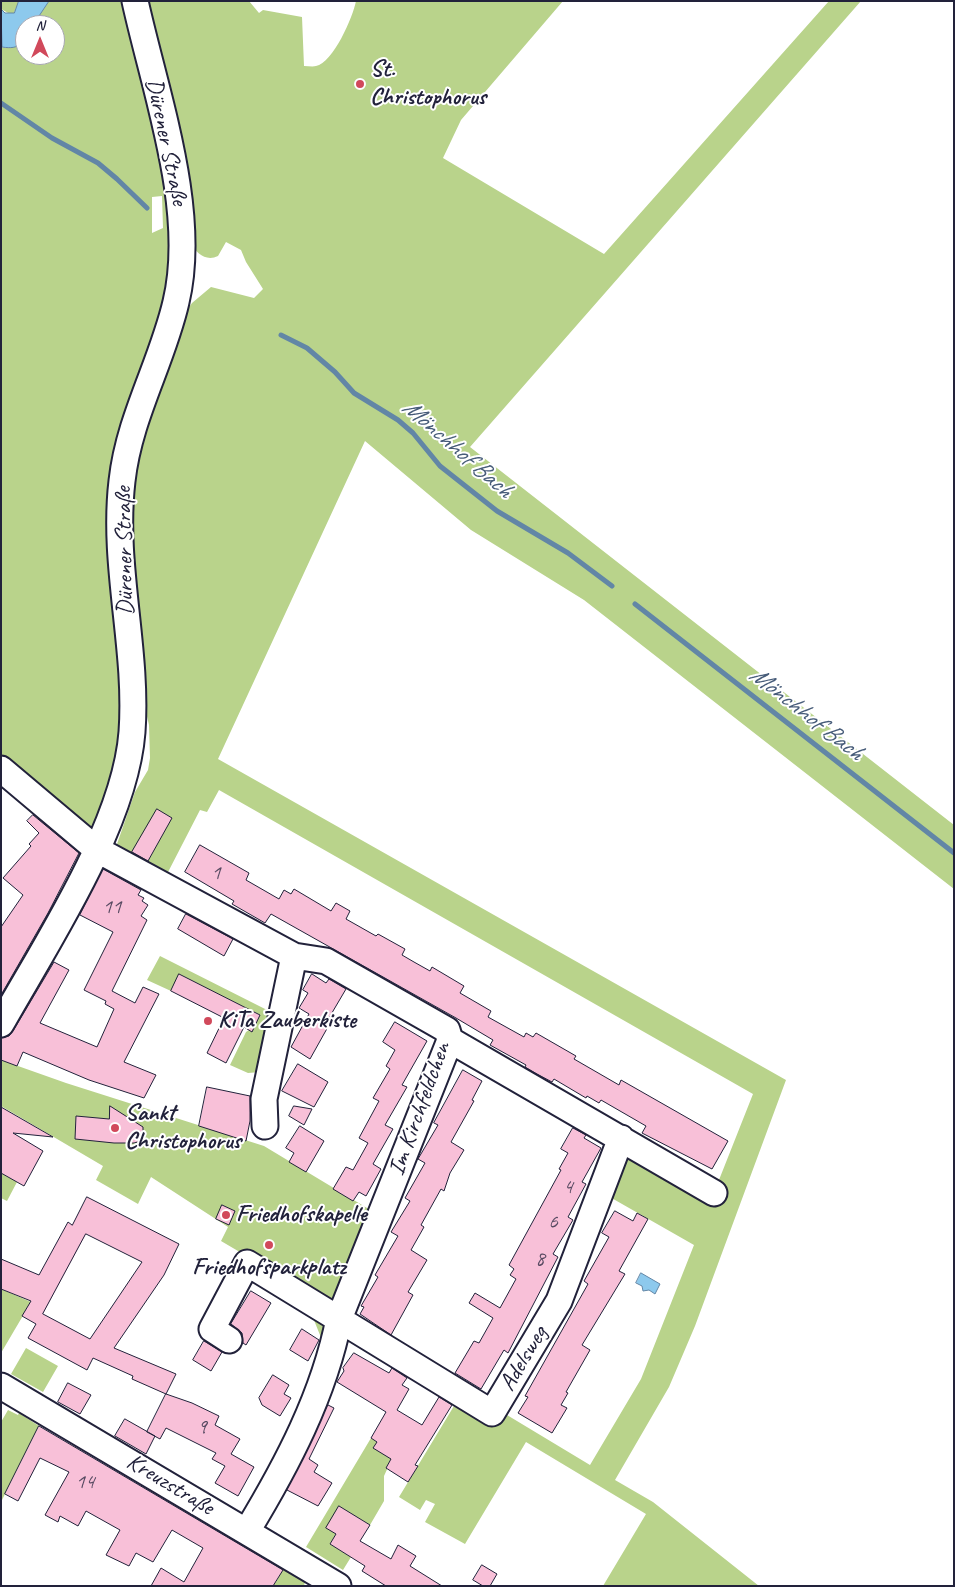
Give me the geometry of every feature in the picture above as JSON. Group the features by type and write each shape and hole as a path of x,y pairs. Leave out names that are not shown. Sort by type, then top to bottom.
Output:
{"street":[{"name":"Dürener Straße","path":"1,1024 96,849 124,777 132,732 131,684 120,544 122,479 136,416 170,326 177,300 182,265 181,219 178,194 135,1"},
{"name":"Im Kirchfeldchen","path":"1,769 96,849 294,956 326,961 447,1030 450,1040 339,1319 334,1343 303,1428 270,1492 247,1531"},
{"path":"265,1126 264,1099 294,956"},
{"path":"450,1040 714,1193"},
{"name":"Adelsweg","path":"339,1319 492,1413 559,1301 621,1138"},
{"path":"229,1340 212,1329 247,1263 339,1319"},
{"name":"Kreuzstraße","path":"1,1386 338,1586"}],"green space":[{"path":"1,1 19,1 14,13 10,14 1,9"},
{"path":"49,1 126,1 173,214 172,282 137,389 118,770 92,833 1,764 1,47 15,46 15,65 65,65 65,15 40,15","holes":["162,196 163,228 152,233 152,197"]},
{"path":"145,1 249,1 259,13 263,10 302,17 304,66 316,66 329,57 335,48 347,28 356,1 563,1 461,120 443,158 604,254 829,1 861,1 470,447 954,825 954,889 584,600 471,530 365,441 218,759 786,1080 695,1326 669,1387 615,1480 653,1502 759,1586 603,1586 646,1514 526,1442 465,1544 425,1522 435,1504 426,1500 420,1510 399,1497 457,1401 502,1412 590,1465 641,1379 694,1245 608,1196 623,1157 634,1157 717,1185 753,1094 219,790 207,812 200,810 166,876 118,848 117,844 135,792 148,770 150,758 149,725 138,678 131,603 132,465 185,313 192,303 211,287 254,298 263,289 246,262 241,250 226,242 218,256 209,258 202,256 191,243"},
{"path":"160,956 273,1013 260,1072 248,1073 230,1065 246,1032 252,1031 260,1015 180,975 171,991 147,980"},
{"path":"1,1060 66,1083 264,1146 372,1211 322,1340 301,1288 221,1241 228,1227 151,1177 138,1204 96,1180 103,1166 1,1106"},
{"path":"1,1173 17,1182 7,1201 1,1198"},
{"path":"1,1289 31,1302 1,1353"},
{"path":"26,1348 58,1366 43,1392 11,1374"},
{"path":"8,1410 18,1415 19,1413 39,1426 1,1502 1,1422"},
{"path":"371,1438 395,1452 384,1476 384,1501 370,1525 339,1507 336,1534 330,1544 351,1557 343,1570 306,1547"},
{"path":"283,1569 305,1582 304,1586 265,1586 276,1582"}],"water":[{"path":"19,1 49,1 40,15 15,15 15,46 2,47 1,9 5,13 14,13"},
{"path":"641,1273 660,1284 655,1294 649,1290 643,1291 642,1286 636,1283"}],"building":[{"path":"157,809 172,818 148,861 132,852"},
{"path":"33,815 79,853 48,913 1,995 1,927 23,895 3,878 31,846 29,844 39,833 27,821"},
{"path":"200,845 249,873 246,880 279,899 284,890 291,894 294,889 331,911 336,903 350,911 346,919 376,936 378,934 405,949 402,955 414,962 430,971 432,967 464,986 460,993 491,1011 488,1017 524,1037 526,1033 533,1037 536,1033 576,1056 574,1059 619,1085 621,1080 728,1141 712,1169 642,1133 646,1126 601,1100 599,1103 587,1096 586,1098 554,1079 552,1082 537,1074 525,1067 526,1065 490,1045 493,1040 271,914 265,923 232,904 234,901 185,872"},
{"path":"103,869 141,890 138,895 144,898 142,901 148,905 141,916 147,920 112,991 135,1003 143,987 159,994 124,1062 156,1075 144,1098 89,1080 23,1052 17,1066 1,1060 1,1038 9,1036 13,1031 54,962 69,970 40,1023 97,1047 114,1009 105,1004 106,1001 84,990 113,932 80,915"},
{"path":"186,914 233,939 224,956 178,929"},
{"path":"179,974 260,1015 252,1032 244,1027 226,1063 207,1053 224,1018 171,991"},
{"path":"312,974 326,983 329,979 346,989 326,1023 329,1025 310,1059 291,1047 309,1014 299,1008 308,993 303,990"},
{"path":"395,1022 427,1041 402,1085 407,1087 385,1125 393,1129 373,1164 381,1169 366,1196 359,1192 353,1201 333,1189 346,1167 353,1170 368,1143 359,1138 379,1101 373,1098 390,1069 386,1066 395,1050 383,1042"},
{"path":"298,1064 328,1082 314,1107 282,1091"},
{"path":"463,1070 482,1081 472,1100 474,1101 451,1142 464,1150 450,1173 444,1191 441,1189 421,1225 424,1227 411,1250 427,1260 408,1292 413,1295 391,1335 360,1314 364,1307 361,1306 378,1277 375,1275 398,1236 391,1232 410,1201 405,1198 425,1163 418,1159 438,1125 434,1123"},
{"path":"207,1087 250,1096 250,1121 246,1141 199,1126"},
{"name":"Sankt Christophorus","path":"110,1106 143,1127 141,1141 114,1143 75,1139 76,1116 109,1119"},
{"path":"294,1106 312,1109 304,1125 289,1116"},
{"path":"1,1107 53,1137 13,1133 43,1151 24,1186 1,1173"},
{"path":"300,1126 324,1141 306,1172 289,1162 294,1153 286,1148"},
{"path":"573,1128 586,1135 584,1138 601,1148 582,1182 586,1184 568,1217 573,1220 553,1254 558,1257 508,1353 504,1350 481,1389 455,1373 474,1341 479,1343 493,1318 469,1303 475,1293 500,1308 516,1279 510,1275 514,1269 509,1265 561,1170 559,1169 568,1153 561,1149"},
{"path":"87,1197 179,1244 164,1275 114,1348 176,1374 166,1394 132,1379 133,1376 93,1358 87,1370 28,1338 36,1324 22,1316 31,1301 1,1289 1,1259 39,1275 68,1222 72,1225","holes":["86,1234 142,1262 90,1339 43,1314"]},
{"name":"Friedhofskapelle","path":"222,1205 235,1211 229,1225 216,1219"},
{"path":"615,1211 633,1221 637,1213 648,1219 619,1271 625,1274 582,1345 590,1350 566,1392 568,1393 561,1405 567,1408 552,1433 518,1413 528,1397 525,1396 588,1284 584,1281 609,1237 602,1233"},
{"path":"251,1291 271,1303 246,1345 243,1343 242,1333 231,1324"},
{"path":"302,1329 319,1340 308,1361 290,1350"},
{"path":"204,1341 222,1352 211,1371 193,1360"},
{"path":"354,1353 389,1373 392,1368 407,1378 402,1385 409,1389 397,1410 422,1425 439,1397 452,1405 415,1465 418,1466 408,1482 386,1468 391,1459 373,1448 377,1442 371,1438 386,1412 337,1382 344,1371 343,1368"},
{"path":"273,1375 289,1385 284,1394 291,1398 280,1416 262,1405 259,1398"},
{"path":"68,1383 91,1395 80,1414 58,1402"},
{"path":"166,1394 192,1403 219,1416 215,1425 240,1439 231,1454 254,1467 238,1496 215,1483 225,1466 212,1459 216,1453 166,1428 160,1439 147,1432"},
{"path":"328,1405 334,1408 309,1459 318,1465 314,1472 332,1483 318,1506 287,1490"},
{"path":"125,1419 155,1436 146,1454 115,1436"},
{"path":"39,1426 283,1570 273,1586 151,1586 161,1568 184,1582 203,1548 172,1530 153,1562 136,1553 129,1566 106,1555 120,1530 86,1511 78,1526 60,1516 58,1522 45,1515 69,1472 40,1458 18,1501 5,1494"},
{"path":"339,1506 370,1525 360,1541 391,1559 398,1545 416,1556 410,1566 442,1586 386,1586 362,1571 365,1566 330,1544 336,1534 326,1528"},
{"path":"482,1565 497,1574 490,1586 483,1586 473,1580"}],"waterway":[{"name":"Mönchhof Bach","path":"1,103 52,138 98,163 147,208"},
{"name":"Mönchhof Bach","path":"281,335 307,348 335,372 354,393 398,420 413,433 440,466 497,511 568,553 612,586"},
{"name":"Mönchhof Bach","path":"635,604 954,853"}],"place":[{"name":"St. Christophorus","path":"360,84"},
{"name":"KiTa Zauberkiste","path":"208,1021"},
{"name":"Sankt Christophorus","path":"115,1128"},
{"name":"Friedhofskapelle","path":"226,1215"},
{"name":"Friedhofsparkplatz","path":"269,1245"}]}
